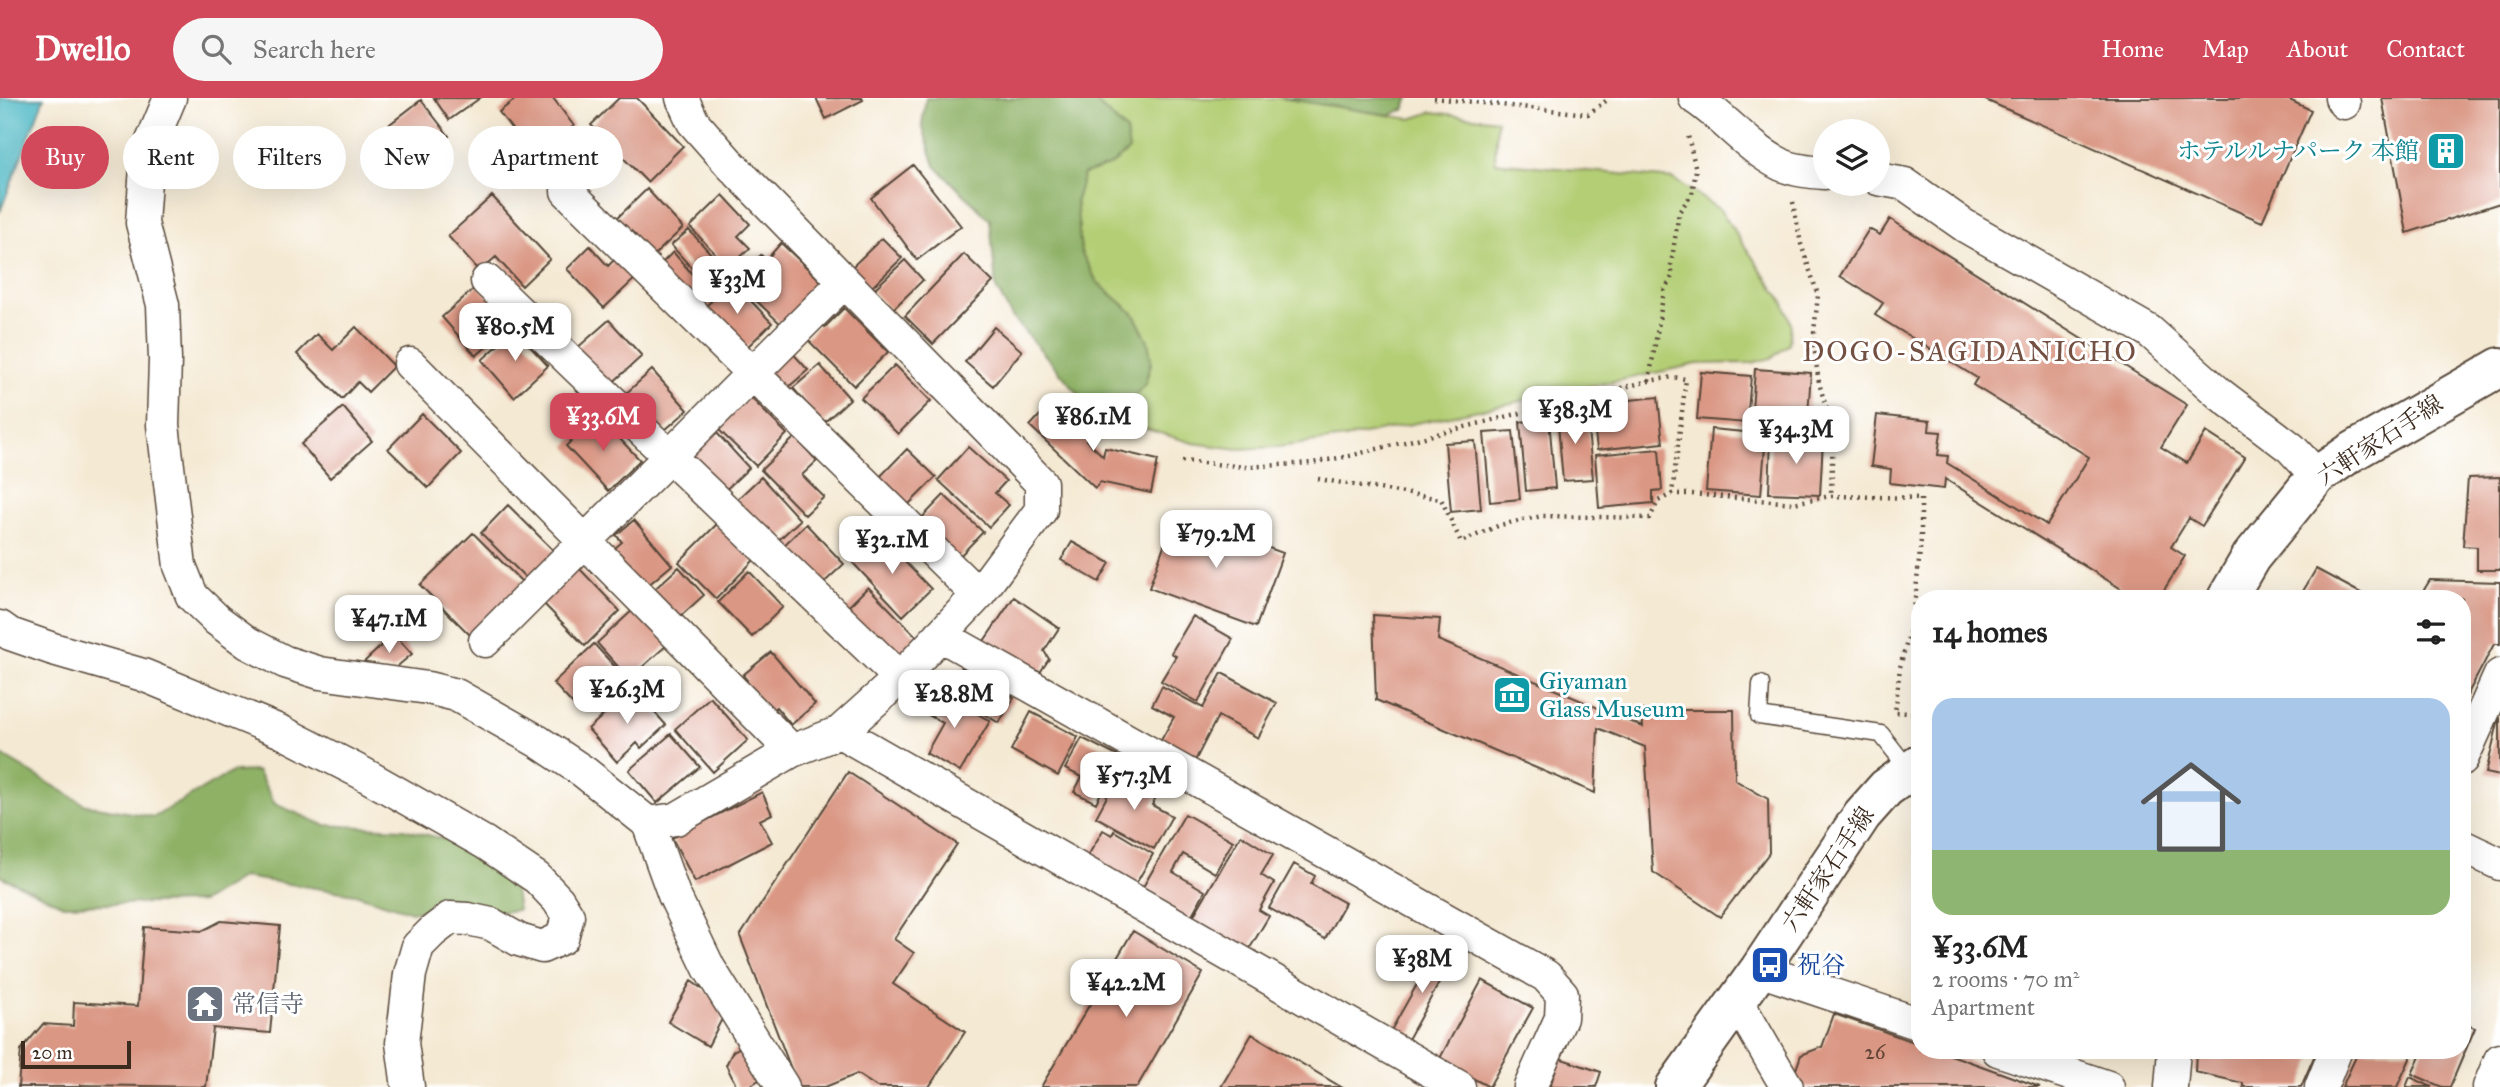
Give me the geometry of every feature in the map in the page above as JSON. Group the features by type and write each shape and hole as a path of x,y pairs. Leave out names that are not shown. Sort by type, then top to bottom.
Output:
{"main road":[{"name":"六軒家石手線","path":"2232,590 2252,557 2317,476 2350,453 2500,367"},
{"name":"六軒家石手線","path":"1675,1087 1759,970 1862,816 1886,788 1911,769"}],"street":[{"path":"170,98 147,153 142,223 163,305 163,425 180,566 192,596 247,643 285,662 320,673 428,688 456,695 584,772 648,823 674,895 709,968 783,1087"},
{"path":"648,823 676,819 792,751 840,732 900,678 978,595 1041,510 1041,482 730,164 693,122 682,98"},
{"path":"1690,112 1714,111 1759,151 1783,165 1810,171"},
{"path":"1890,181 1905,184 1965,226 2149,331 2221,395 2291,449 2317,476"},
{"path":"567,191 978,595"},
{"path":"487,281 900,678"},
{"path":"485,641 844,282"},
{"path":"410,364 792,751"},
{"path":"0,627 10,634 54,649 143,674 282,732 362,773 485,843 537,878 558,900 568,916 562,938 542,947 519,940 491,924 450,918 418,946 410,974 402,1043 408,1087"},
{"path":"940,635 1546,976 1562,994 1561,1018 1530,1087"},
{"path":"2471,738 2500,675"},
{"path":"840,732 1459,1087"},
{"path":"2471,850 2500,864"},
{"path":"1759,970 1911,1021"},
{"path":"1737,1001 1787,1087"},
{"path":"2025,1059 2108,1087"},
{"path":"2171,1087 2173,1059"},
{"path":"2321,1087 2332,1059"},
{"path":"2489,1087 2500,1060"}],"lane":[{"path":"1761,684 1759,716 1881,734 1911,764"}],"path":[{"path":"1434,98 1588,114 1610,98"},
{"path":"1649,381 1664,291 1673,275 1671,265 1679,212 1692,194 1696,170 1690,112"},
{"path":"1810,171 1792,198 1801,244 1818,295 1813,341 1819,383 1833,431 1831,496"},
{"path":"1182,461 1246,467 1312,463 1673,377 1686,379 1672,494"},
{"path":"1318,480 1441,499 1461,542 1500,525 1542,516 1650,518 1658,501 1672,494 1793,503 1831,496 1921,498 1921,540 1916,590"},
{"path":"1911,622 1900,667 1895,712 1911,713"}],"green space":[{"path":"926,98 1092,98 1126,131 1129,150 1111,165 1084,174 1076,200 1081,252 1097,282 1133,313 1148,341 1151,360 1145,384 1134,396 1131,409 1133,425 1106,422 1012,317 996,288 990,220 935,166 922,125"},
{"path":"1092,98 1281,98 1411,119 1432,112 1497,120 1495,162 1673,179 1720,210 1784,303 1791,324 1789,344 1772,358 1751,363 1697,364 1345,438 1278,447 1238,449 1193,443 1133,425 1131,409 1134,396 1145,384 1151,365 1148,341 1133,313 1097,282 1081,252 1076,200 1084,174 1111,165 1126,131"},
{"path":"1281,98 1409,98 1404,110 1390,115"},
{"path":"0,754 86,805 154,817 232,772 257,771 275,804 324,825 403,829 461,843 515,891 518,910 502,912 457,900 412,912 355,894 243,877 202,902 63,905 0,876"}],"water":[{"path":"0,98 44,98 33,126 21,126 21,158 0,212"}],"building":[{"path":"434,98 480,98 449,120"},
{"path":"517,98 553,98 574,126 510,126 499,112"},
{"path":"619,98 637,98 683,146 647,182 623,158 623,126 591,125"},
{"path":"816,98 862,98 863,100 826,119"},
{"path":"1981,98 2285,98 2311,110 2262,222"},
{"name":"ホテルルナパーク 本館","path":"2382,98 2500,98 2500,203 2407,233"},
{"path":"421,100 441,126 387,126"},
{"path":"913,165 961,226 917,260 871,198"},
{"path":"647,189 683,228 649,260 613,222"},
{"path":"723,195 750,224 738,236 750,248 729,268 690,227"},
{"path":"492,196 550,259 522,286 496,257 477,269 448,236"},
{"path":"1890,219 2187,405 2161,447 2187,463 2206,432 2245,457 2202,526 2189,518 2171,547 2185,556 2164,590 2123,590 1945,479 1944,489 1890,483 1891,469 1871,466 1877,415 1930,421 1929,431 1941,432 1938,455 1948,456 1947,463 2047,525 2089,457 1973,385 1977,378 1875,315 1883,303 1840,276 1869,229 1880,235"},
{"path":"689,230 724,268 706,284 671,245"},
{"path":"882,238 902,258 870,289 850,269"},
{"path":"781,243 825,285 785,328 736,281 761,255 766,260"},
{"path":"590,246 608,266 620,254 639,275 604,308 567,269"},
{"path":"673,252 700,283 684,298 657,268"},
{"path":"964,254 993,282 933,344 905,316"},
{"path":"905,260 923,280 891,311 872,291"},
{"path":"732,281 772,323 742,352 702,310"},
{"path":"478,285 512,324 476,356 442,317"},
{"path":"844,308 888,352 854,386 806,338 821,323 825,327"},
{"path":"609,320 642,356 609,386 576,349"},
{"path":"356,327 394,366 368,392 358,382 342,399 297,354 317,334 333,350"},
{"path":"994,327 1022,351 993,386 965,362"},
{"path":"515,330 548,366 514,397 482,360"},
{"path":"789,349 808,370 783,392 764,372"},
{"path":"820,365 850,399 818,428 799,407 805,402 793,388"},
{"path":"895,365 931,401 898,434 861,398"},
{"path":"1755,369 1811,373 1807,428 1751,424"},
{"path":"652,370 688,410 658,436 623,396"},
{"path":"1701,372 1751,376 1747,423 1697,419"},
{"path":"748,395 787,434 756,466 716,427"},
{"path":"1658,397 1663,443 1597,450 1592,404"},
{"path":"1054,400 1091,435 1086,440 1103,456 1105,448 1158,460 1151,493 1100,482 1095,488 1030,426"},
{"path":"343,407 372,441 330,478 301,444"},
{"path":"1586,410 1593,479 1563,481 1557,413"},
{"path":"422,414 461,453 428,488 388,449"},
{"path":"597,415 640,460 608,491 566,446"},
{"path":"1549,419 1555,488 1526,491 1520,422"},
{"path":"1711,429 1766,434 1761,495 1706,491"},
{"path":"1513,431 1520,499 1490,502 1484,433"},
{"path":"716,432 749,468 717,498 684,462"},
{"path":"795,437 817,461 802,475 824,497 805,515 761,470"},
{"path":"1771,438 1823,440 1820,495 1769,493"},
{"path":"1475,441 1481,509 1451,512 1445,443"},
{"path":"968,447 1006,481 995,493 1009,505 989,527 938,480"},
{"path":"907,449 936,477 900,513 872,485"},
{"path":"1659,449 1662,490 1653,491 1653,503 1599,508 1595,455"},
{"path":"761,477 800,520 771,547 731,505"},
{"path":"2500,477 2500,570 2477,570 2477,547 2463,546 2468,478"},
{"path":"944,495 983,532 954,562 915,525"},
{"path":"508,505 556,553 528,580 481,533"},
{"path":"1175,514 1283,553 1256,627 1149,588"},
{"path":"634,520 672,565 640,592 607,555 622,542 616,535"},
{"path":"717,524 754,560 716,599 679,562"},
{"path":"806,524 844,564 816,590 779,550"},
{"path":"473,533 524,584 472,637 420,585"},
{"path":"880,536 931,589 903,616 853,563"},
{"path":"1072,542 1110,563 1099,582 1061,560"},
{"path":"578,567 620,611 585,646 542,602"},
{"path":"679,567 704,595 673,623 648,595"},
{"path":"2316,569 2355,590 2304,590"},
{"path":"749,571 783,607 752,637 718,602"},
{"path":"2430,580 2500,582 2500,644 2494,644 2471,688 2471,590 2424,590"},
{"path":"868,587 918,638 889,666 840,615"},
{"path":"1014,597 1059,628 1044,651 1049,659 1033,683 980,647"},
{"path":"635,608 668,644 629,679 597,643"},
{"path":"1373,615 1440,619 1438,640 1643,727 1642,710 1734,710 1735,780 1768,799 1769,853 1720,917 1653,872 1645,747 1598,728 1595,793 1376,700"},
{"path":"1193,616 1233,639 1198,702 1161,681 1176,656 1171,653"},
{"path":"394,634 412,654 393,670 362,664"},
{"path":"594,644 629,682 606,704 594,691 576,708 553,683"},
{"path":"771,652 815,704 791,725 776,707 761,720 735,689 747,680 743,675"},
{"path":"962,667 1014,698 999,723 947,691"},
{"path":"1222,673 1277,703 1258,738 1218,716 1195,761 1160,742 1174,717 1152,705 1162,686 1203,708"},
{"path":"633,688 666,725 641,748 637,743 617,762 588,729"},
{"path":"935,689 990,721 960,772 926,753 943,723 921,711"},
{"path":"710,697 748,740 713,772 675,729"},
{"path":"1031,712 1078,737 1058,776 1011,750"},
{"path":"2500,718 2500,776 2486,773"},
{"path":"671,734 700,767 657,803 629,770"},
{"path":"1082,738 1119,757 1096,803 1074,792 1082,777 1065,769"},
{"path":"848,772 957,844 894,939 914,953 893,984 965,1032 929,1087 877,1087 857,1074 825,1087 798,1087 740,936"},
{"path":"1119,774 1157,795 1152,805 1172,816 1154,849 1096,817"},
{"path":"762,792 772,814 760,820 772,842 695,882 672,838"},
{"path":"1185,814 1233,841 1215,873 1183,854 1173,872 1205,891 1188,922 1139,894"},
{"path":"1103,830 1112,835 1114,831 1153,854 1133,889 1085,861"},
{"path":"1241,835 1273,855 1261,875 1274,883 1259,910 1269,916 1247,953 1191,920"},
{"path":"1294,864 1315,876 1311,884 1345,903 1325,939 1269,908"},
{"name":"常信寺","path":"221,921 280,926 270,1033 213,1028 206,1087 18,1087 21,1050 43,1024 73,1026 74,1002 138,1006 144,927 202,931"},
{"path":"1133,931 1203,973 1137,1087 1041,1087"},
{"path":"1438,947 1454,956 1406,1043 1389,1034"},
{"path":"1482,980 1533,1008 1489,1087 1439,1060"},
{"path":"691,981 718,1000 723,1017 708,1046 668,1022"},
{"path":"1834,1014 1911,1041 1911,1059 1962,1059 2040,1087 1799,1087 1793,1078 1801,1055 1822,1047"},
{"path":"1252,1034 1341,1087 1221,1087"},
{"path":"746,1044 765,1076 748,1087 737,1087 726,1065 733,1051"},
{"path":"1559,1058 1601,1072 1596,1087 1550,1087"},
{"path":"2196,1059 2313,1059 2301,1087 2243,1087 2243,1083 2195,1072"},
{"path":"2355,1059 2410,1059 2397,1087 2342,1087"},
{"path":"2419,1059 2462,1059 2450,1087 2442,1087 2412,1074"},
{"path":"2410,1077 2432,1087 2406,1087"}],"place":[{"name":"ホテルルナパーク 本館","path":"2446,151"},
{"name":"Giyaman Glass Museum","path":"1512,695"},
{"name":"祝谷","path":"1770,965"},
{"name":"常信寺","path":"205,1004"}],"district":[{"name":"DOGO-SAGIDANICHO","path":"1970,351"}]}
